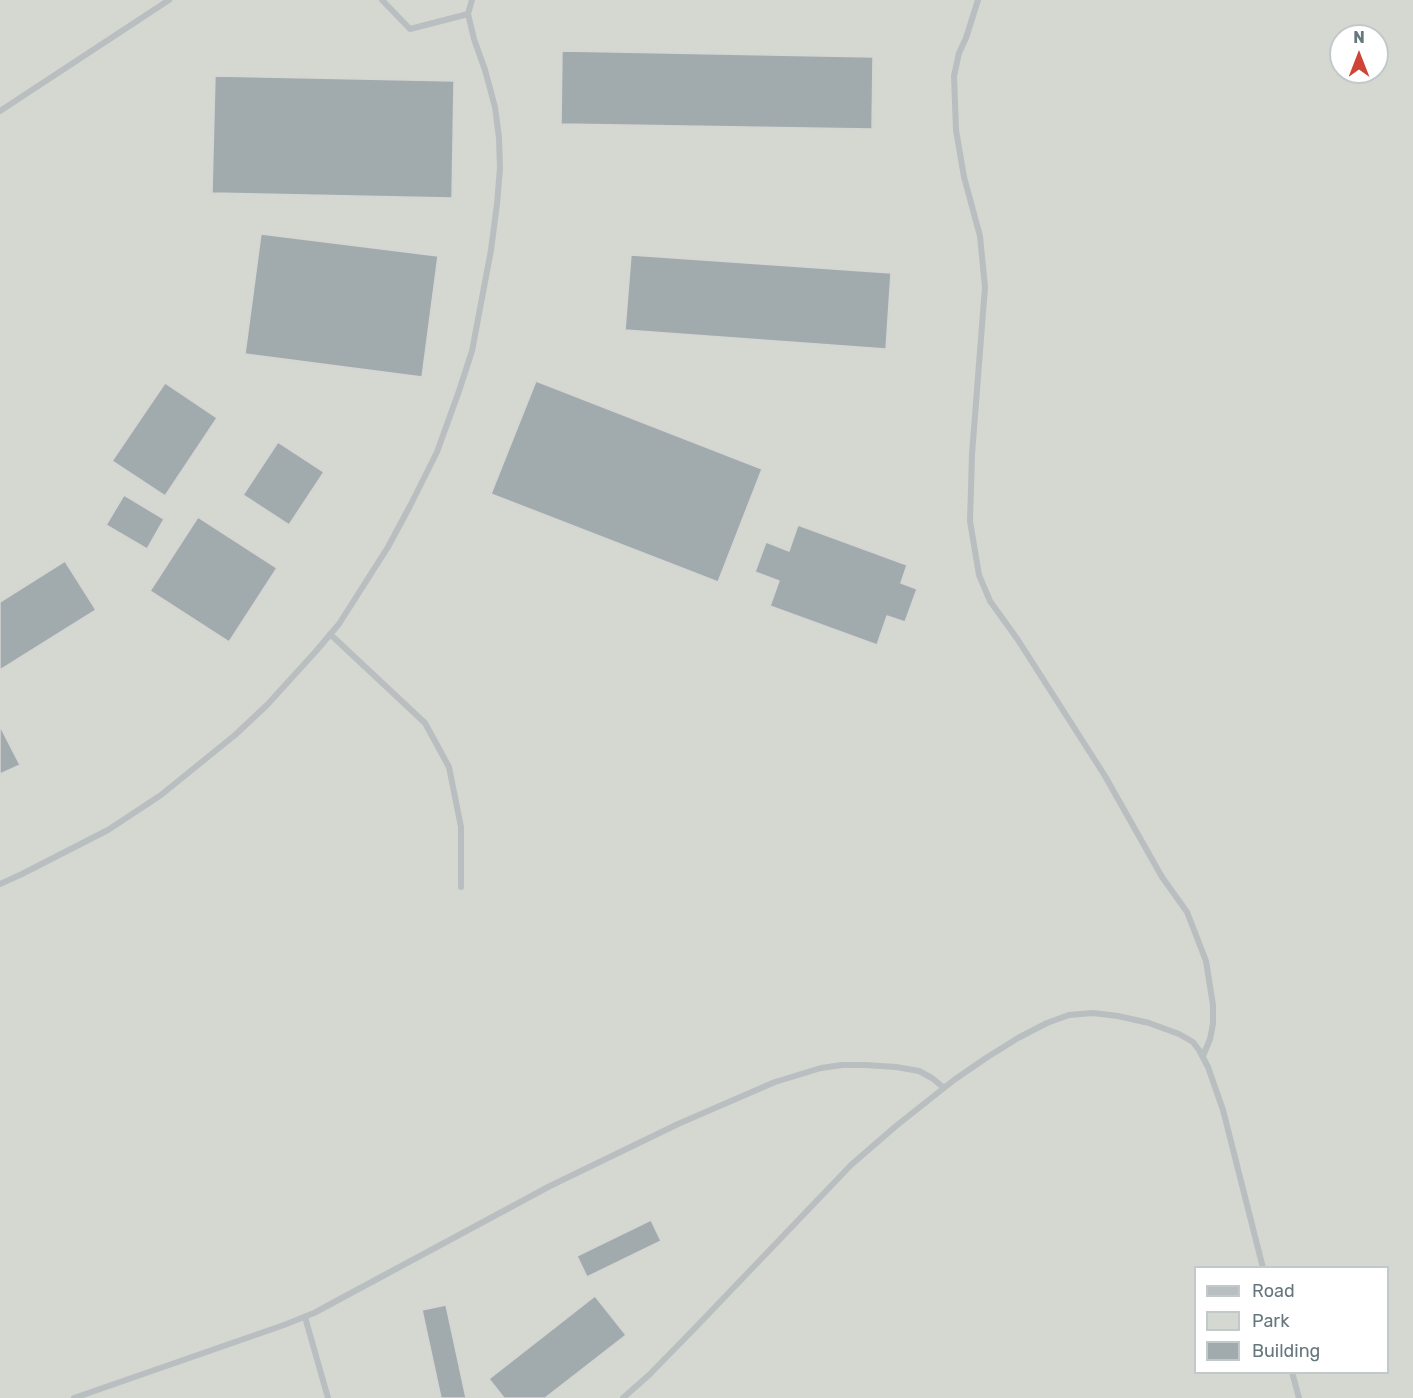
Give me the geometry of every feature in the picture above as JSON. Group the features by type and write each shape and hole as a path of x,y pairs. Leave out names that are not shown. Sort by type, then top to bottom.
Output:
{"street":[{"path":"0,111 170,0"},
{"path":"382,0 410,29 468,14"},
{"path":"0,884 108,830 161,795 243,728 280,691 330,634 388,548 437,452 459,391 472,351 491,250 500,168 499,138 495,107 468,14 472,0"},
{"path":"978,0 959,53 954,76 957,130 964,177 980,236 985,287 972,454 970,521 979,575 990,601 1018,640 1105,776 1162,877 1187,912 1206,961 1213,1005 1213,1024 1203,1056"},
{"path":"330,634 425,723 449,767 461,827 461,887"},
{"path":"623,1398 695,1328 851,1165 896,1126 986,1058 1018,1038 1069,1015 1093,1013 1118,1016 1149,1023 1193,1042 1203,1056 1223,1110 1262,1266"},
{"path":"74,1398 305,1317 550,1186 678,1124 776,1082 821,1068 865,1065 919,1071 944,1088"},
{"path":"305,1317 328,1398"},
{"path":"1293,1374 1299,1398"}],"green space":[{"path":"0,0 1413,0 1413,1398 0,1398"}],"building":[{"path":"562,51 873,57 872,129 561,124"},
{"path":"215,76 454,81 452,198 212,193"},
{"path":"261,234 438,256 422,377 245,354"},
{"path":"631,255 891,273 886,349 625,330"},
{"path":"536,381 762,469 718,582 491,494"},
{"path":"165,383 217,418 165,496 112,461"},
{"path":"278,442 324,472 289,525 243,495"},
{"path":"124,495 164,519 147,549 106,525"},
{"path":"198,517 277,568 229,642 150,591"},
{"path":"798,525 907,565 901,583 917,589 905,622 887,616 877,645 770,606 779,581 755,572 766,542 789,551"},
{"path":"65,561 96,610 0,670 0,602"},
{"path":"0,726 20,765 0,774"},
{"path":"651,1220 661,1241 587,1277 577,1256"},
{"path":"595,1296 626,1335 545,1398 504,1398 489,1379"},
{"path":"446,1305 466,1398 441,1398 422,1310"}]}
